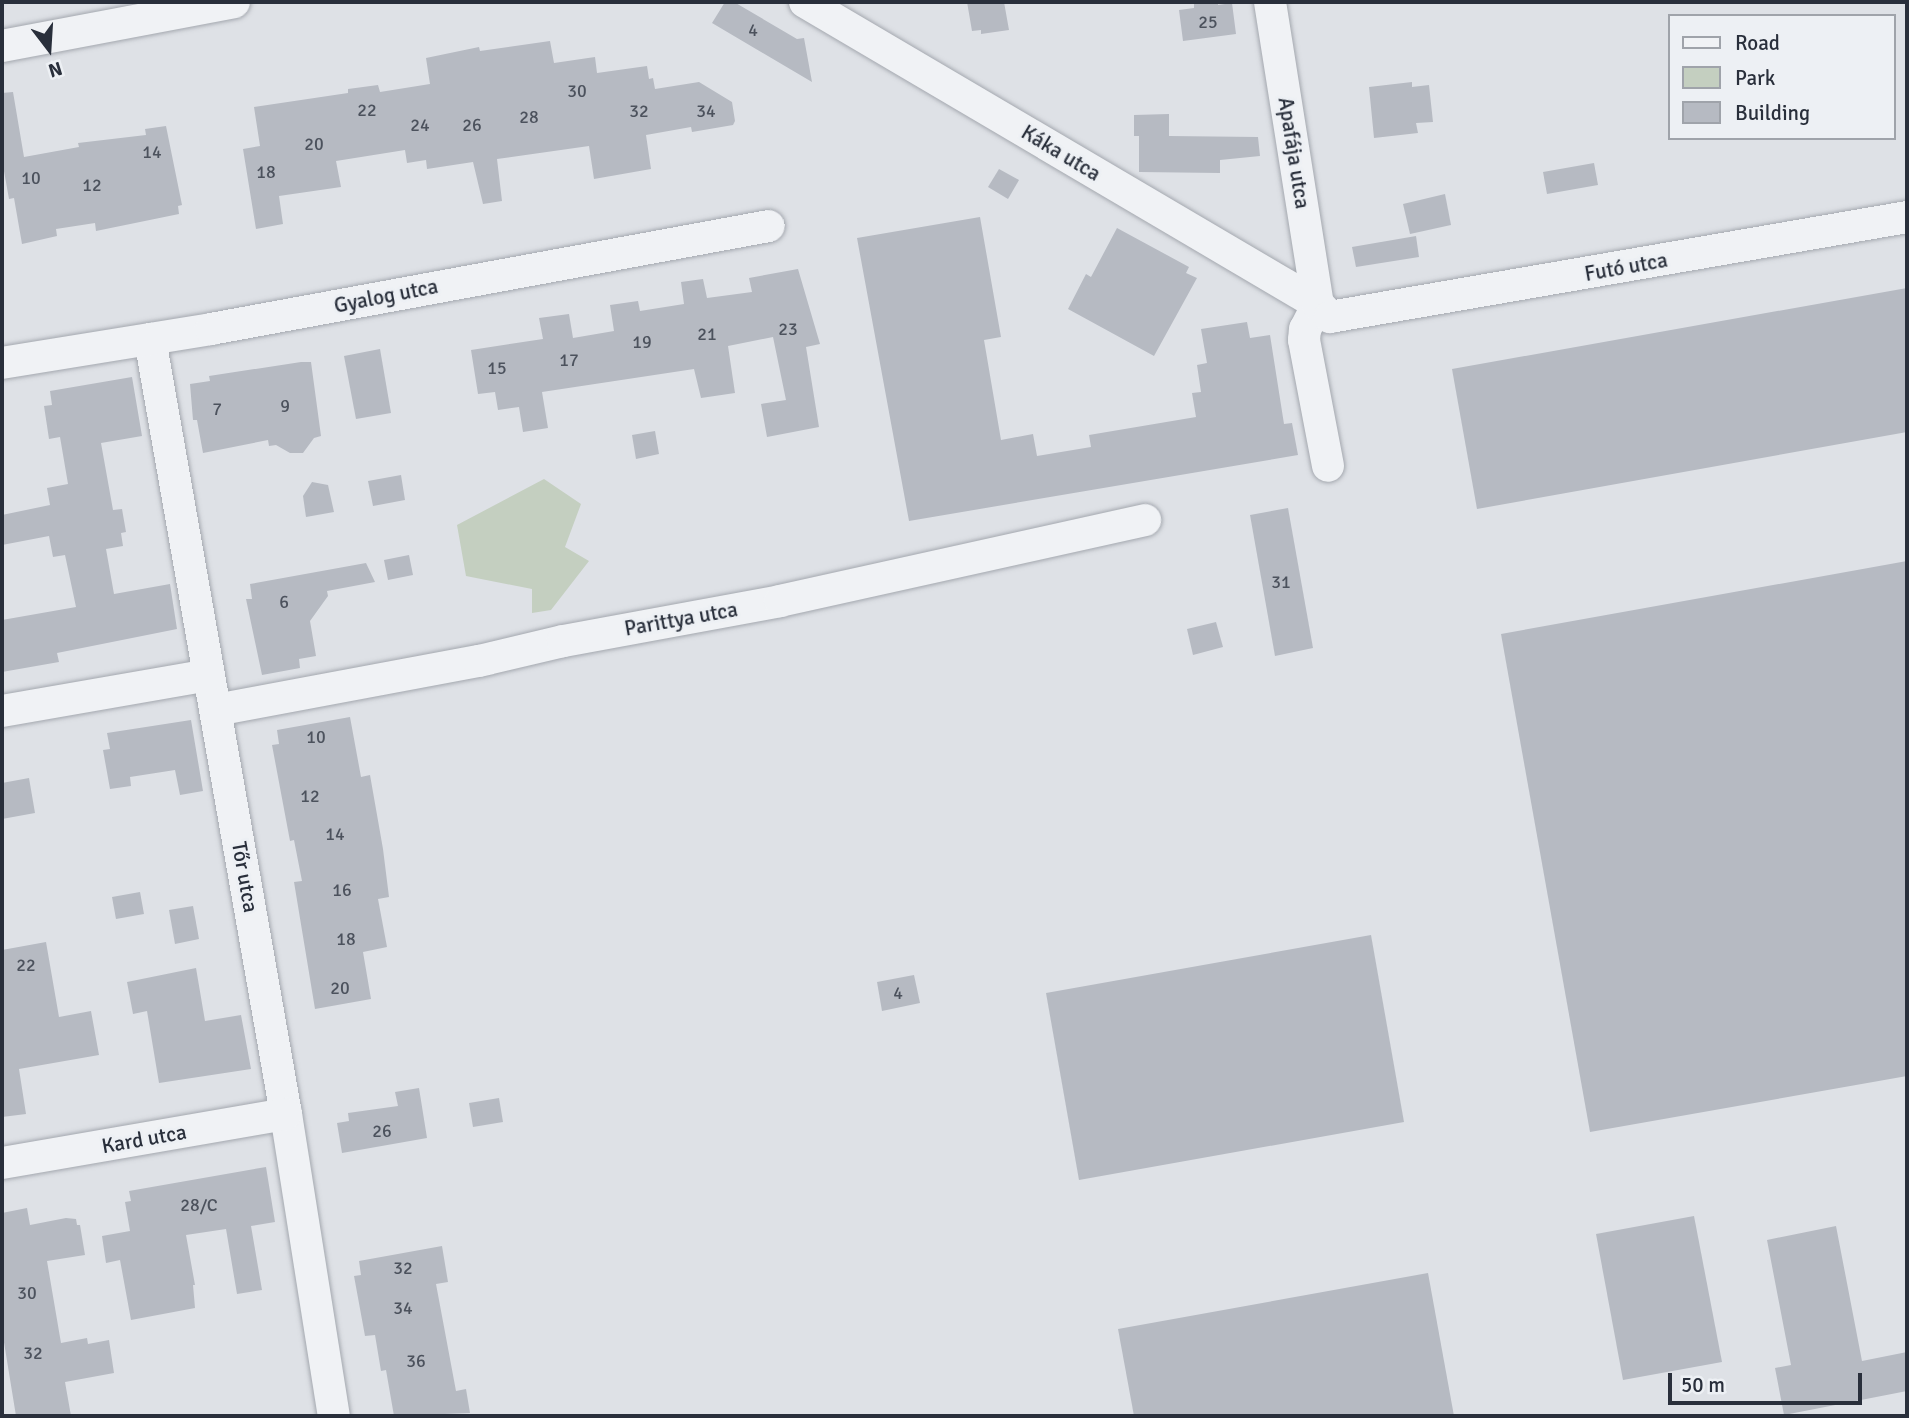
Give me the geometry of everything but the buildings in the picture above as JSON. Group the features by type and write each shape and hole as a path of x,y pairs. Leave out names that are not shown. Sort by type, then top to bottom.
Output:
{"street":[{"path":"2,46 234,2"},
{"name":"Káka utca","path":"806,2 1331,311"},
{"name":"Apafája utca","path":"1270,2 1331,311"},
{"name":"Futó utca","path":"1331,311 1907,217"},
{"name":"Gyalog utca","path":"2,363 150,339 769,226"},
{"path":"1328,466 1304,340 1305,329 1331,311"},
{"name":"Tőr utca","path":"150,339 286,1114 334,1416"},
{"name":"Parittya utca","path":"216,710 780,601 1144,520"},
{"path":"2,710 209,675"},
{"name":"Kard utca","path":"2,1163 286,1114"}],"green space":[{"path":"544,479 581,504 565,547 589,561 551,610 532,613 532,589 466,576 457,525"}]}
